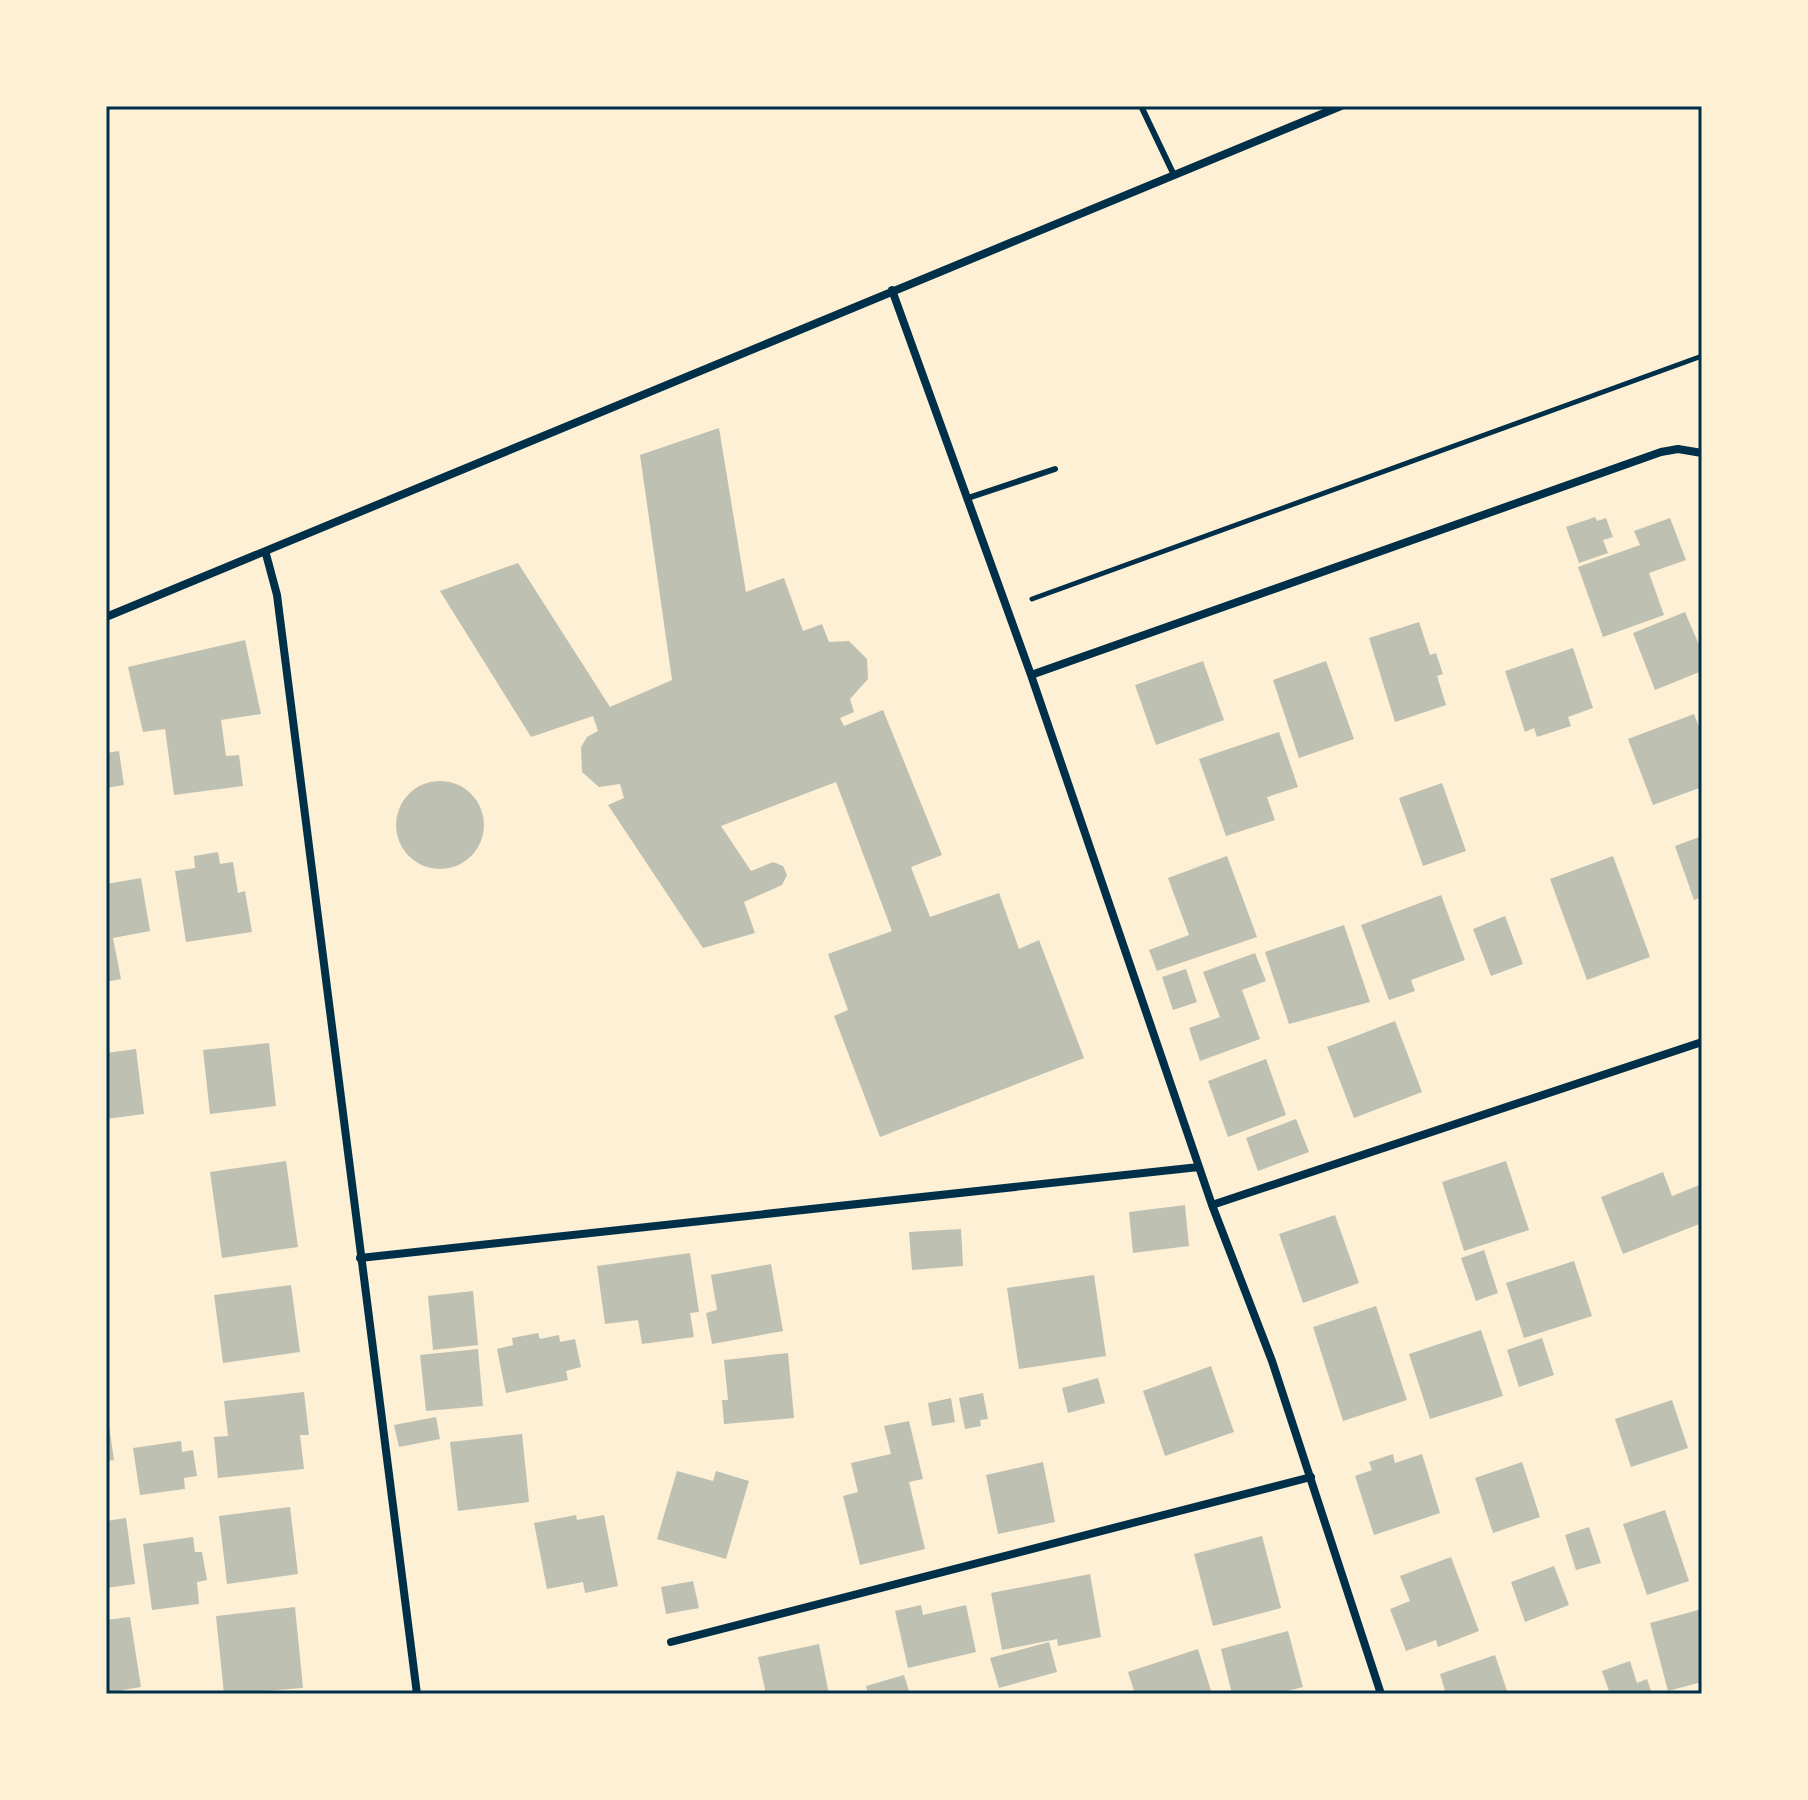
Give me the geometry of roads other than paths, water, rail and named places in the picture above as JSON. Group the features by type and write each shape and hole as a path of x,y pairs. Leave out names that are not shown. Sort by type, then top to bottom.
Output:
{"street":[{"path":"106,617 266,554 892,290 1341,106"},
{"path":"892,290 1031,675 1212,1205 1272,1361 1381,1694"},
{"path":"1031,675 1661,452 1678,449 1702,453"},
{"path":"266,554 277,595 417,1694"},
{"path":"1212,1205 1702,1042"},
{"path":"360,1258 1199,1167"},
{"path":"671,1642 1311,1477"}],"lane":[{"path":"1141,106 1173,173"},
{"path":"968,498 1055,469"}]}
